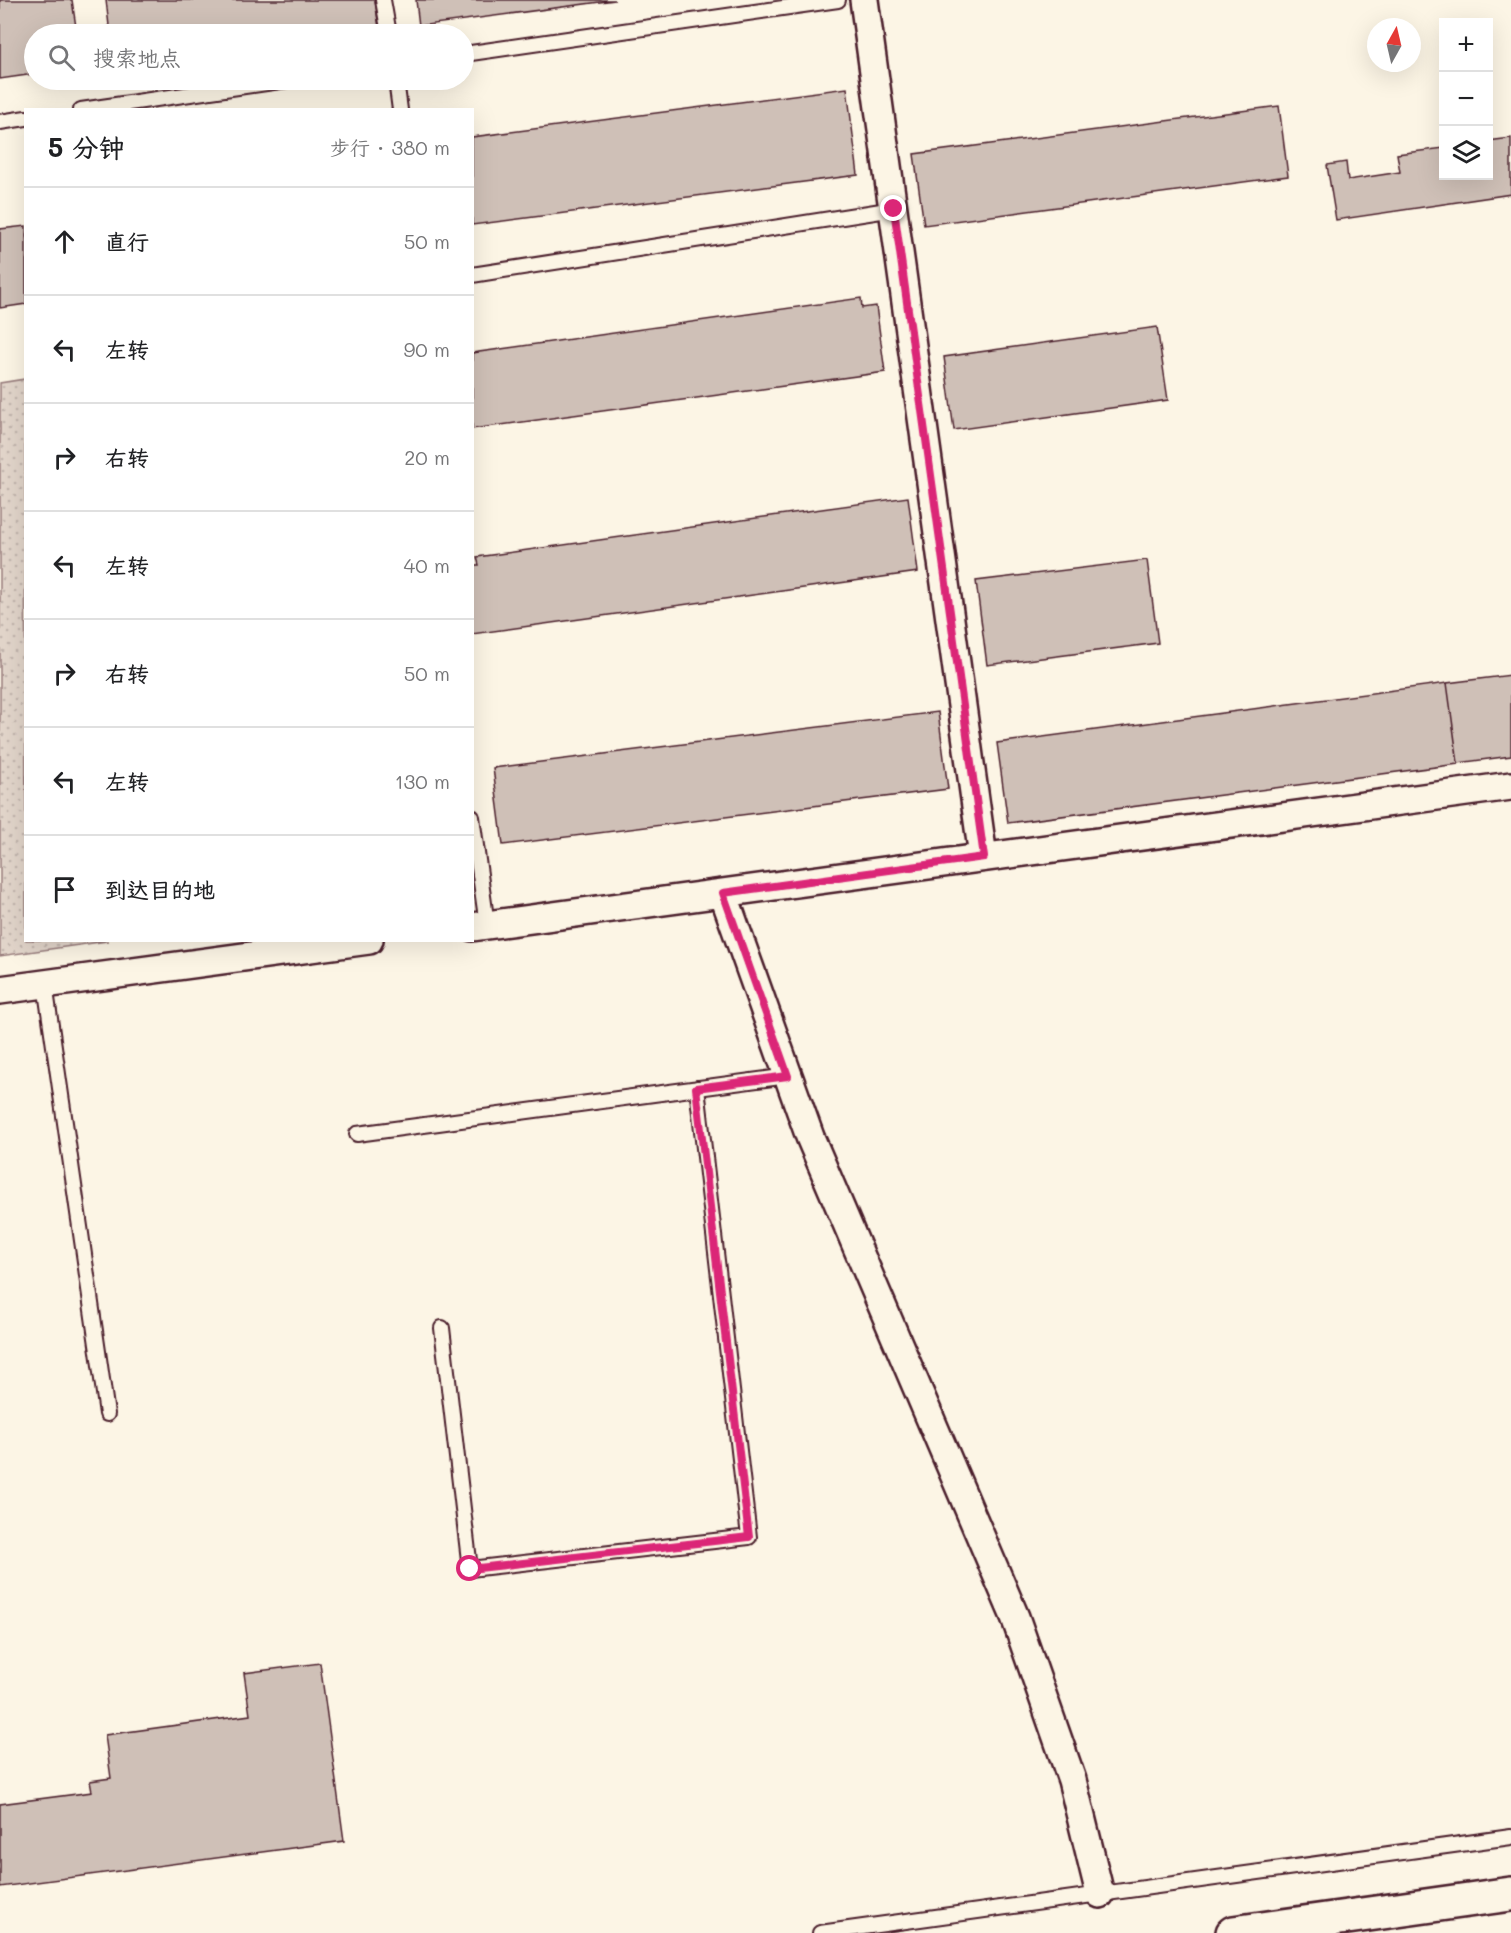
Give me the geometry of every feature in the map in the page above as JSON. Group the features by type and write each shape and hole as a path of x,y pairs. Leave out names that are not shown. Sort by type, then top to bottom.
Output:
{"highway":[{"path":"1233,1933 1511,1894"}],"street":[{"path":"864,0 984,857"},
{"path":"480,926 1511,786"},
{"path":"723,893 810,1137 1015,1617 1072,1780 1100,1894"},
{"path":"0,990 354,942"}],"lane":[{"path":"383,0 387,24"},
{"path":"474,53 838,0"},
{"path":"95,108 218,90"},
{"path":"397,90 400,108"},
{"path":"0,122 24,118"},
{"path":"474,275 894,209"},
{"path":"474,844 480,926"},
{"path":"45,984 107,1414"},
{"path":"357,1134 788,1076"},
{"path":"442,1328 470,1569 749,1537 696,1088"},
{"path":"820,1933 1511,1837"}],"shaded area":[{"path":"24,379 24,942 101,942 0,956 0,383"}],"building":[{"path":"0,0 72,0 76,24 24,24 24,75 0,79"},
{"path":"106,0 375,0 378,24 109,24"},
{"path":"416,0 615,0 434,24 419,24"},
{"path":"847,88 858,175 474,225 474,137"},
{"path":"1279,106 1288,176 924,225 914,154"},
{"path":"1511,138 1511,194 1336,220 1327,165 1346,162 1348,180 1400,172 1397,154 1439,149 1439,180 1493,180 1493,140"},
{"path":"24,226 24,304 0,308 0,229"},
{"path":"861,298 862,308 876,306 885,372 474,429 474,353"},
{"path":"1157,327 1168,400 954,430 944,357"},
{"path":"908,497 918,572 474,634 474,565 479,565 477,557"},
{"path":"1147,560 1158,643 987,665 976,581"},
{"path":"1511,675 1511,756 1458,763 1447,683"},
{"path":"1447,683 1458,764 1008,823 997,743"},
{"path":"938,712 948,789 503,845 493,768"},
{"path":"320,1663 344,1841 0,1887 0,1804 92,1792 90,1781 111,1778 105,1735 250,1715 244,1673"}],"route":[{"path":"470,1569 749,1537 696,1088 788,1076 723,893 984,857 894,209"}]}
